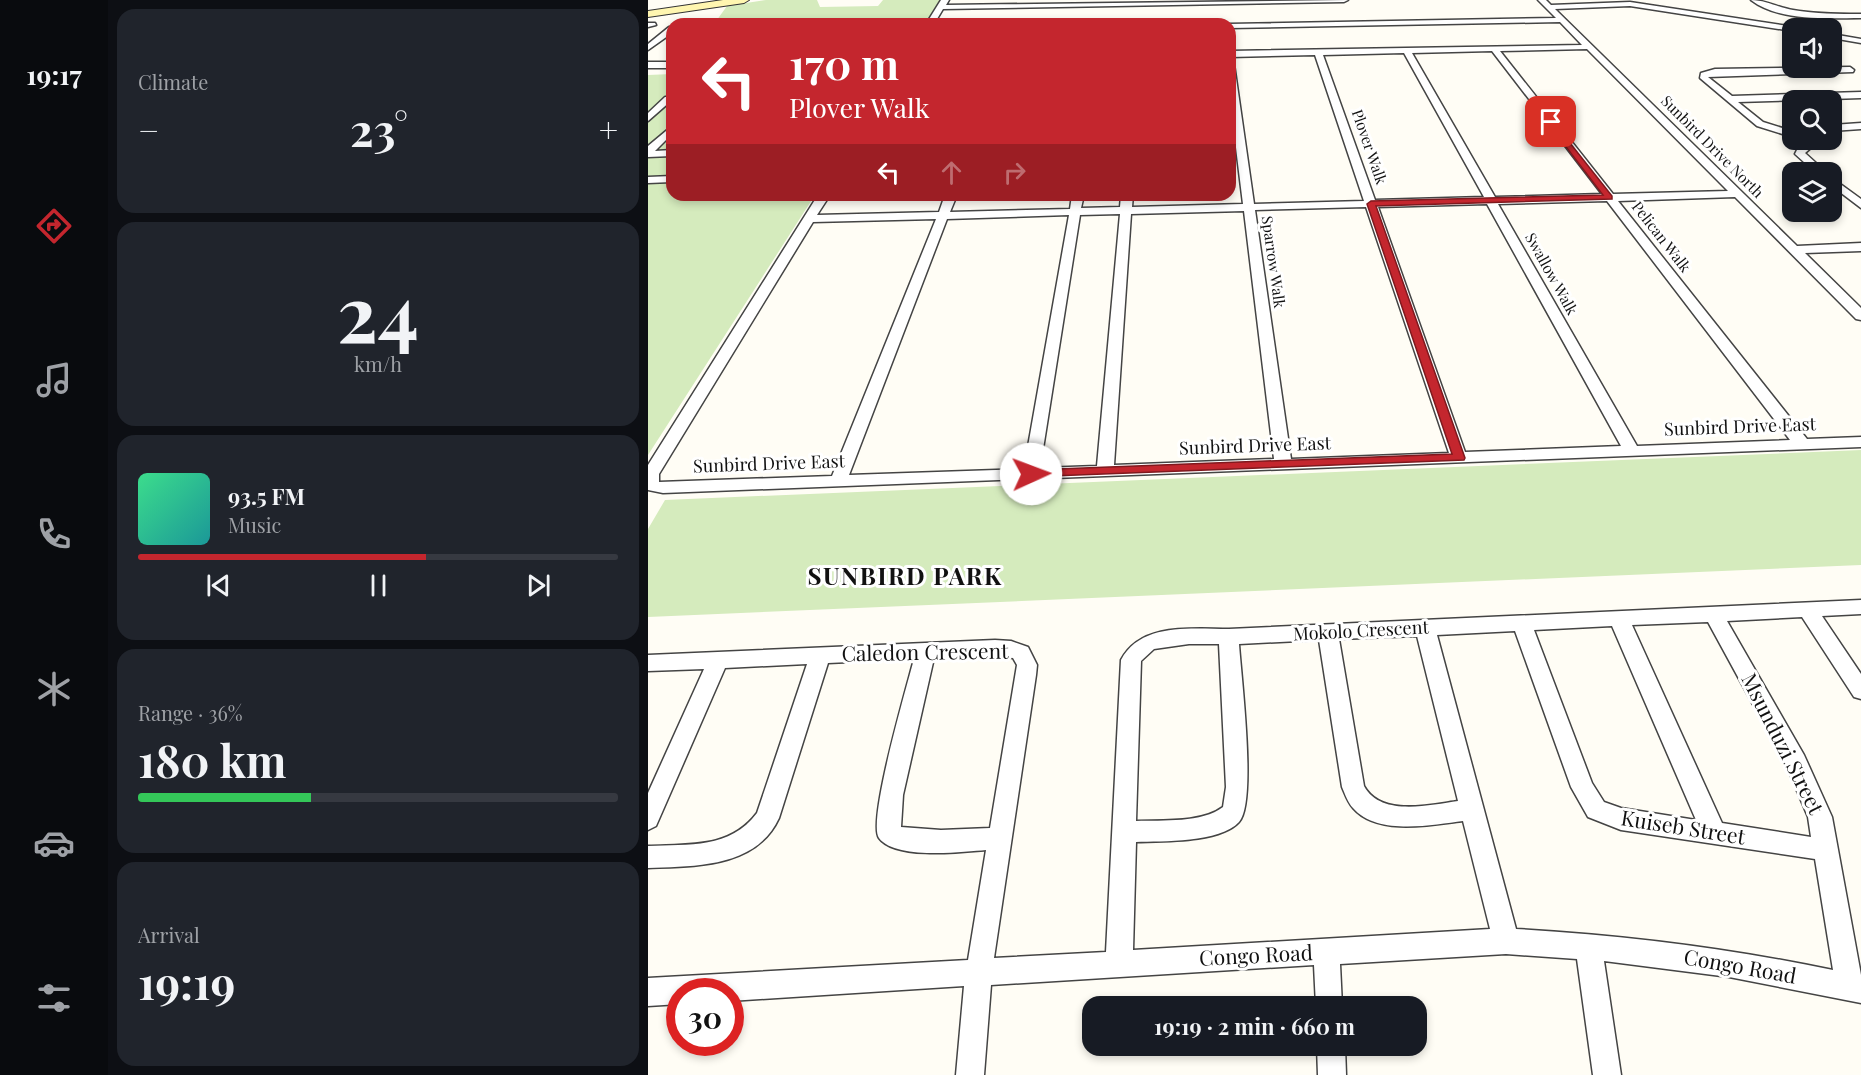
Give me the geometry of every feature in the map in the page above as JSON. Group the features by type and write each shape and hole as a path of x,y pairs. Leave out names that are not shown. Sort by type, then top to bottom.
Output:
{"street":[{"path":"649,21 662,12 744,0"},
{"path":"934,18 944,3 1244,7 1344,0"},
{"path":"1755,0 1771,7 1814,14 1861,15"},
{"path":"1546,3 1630,4 1782,27"},
{"name":"Sunbird Drive North","path":"1546,3 1861,316"},
{"path":"1685,12 1693,6"},
{"path":"1244,7 1252,44"},
{"path":"662,12 666,19"},
{"path":"1236,26 1563,20"},
{"path":"648,48 666,34"},
{"path":"1842,38 1861,41"},
{"path":"1236,51 1252,44 1318,52 1589,47"},
{"name":"Pelican Walk","path":"1494,49 1802,444"},
{"name":"Swallow Walk","path":"1406,50 1632,451"},
{"name":"Plover Walk","path":"1318,52 1459,458"},
{"path":"648,65 666,65"},
{"path":"1842,65 1861,76"},
{"path":"1782,131 1760,124 1704,78 1704,75 1715,72 1850,70"},
{"path":"1730,99 1861,96"},
{"path":"648,99 666,99"},
{"path":"648,118 666,102"},
{"name":"Sparrow Walk","path":"1236,109 1283,464"},
{"path":"1842,127 1861,126"},
{"path":"648,128 666,128"},
{"path":"648,153 666,134"},
{"path":"1803,150 1800,153 1810,162"},
{"path":"648,153 666,153"},
{"path":"648,180 666,179"},
{"path":"1842,188 1859,201"},
{"path":"810,219 1738,194"},
{"path":"810,219 820,201"},
{"path":"838,481 949,201"},
{"path":"1031,474 1077,201"},
{"path":"1105,471 1127,201"},
{"name":"Sunbird Drive East","path":"810,219 651,474 650,484 663,488 1861,442"},
{"path":"1794,249 1861,247"},
{"name":"Mokolo Crescent","path":"1119,964 1131,660 1134,652 1143,644 1156,640 1861,608"},
{"path":"1808,610 1860,688"},
{"name":"Msunduzi Street","path":"1714,615 1812,794 1820,817 1855,988"},
{"path":"1619,619 1713,833"},
{"name":"Kuiseb Street","path":"1522,624 1582,787 1596,810 1622,819 1827,850"},
{"path":"1425,628 1506,940"},
{"path":"1328,633 1353,787 1356,797 1363,806 1381,815 1394,816 1471,810"},
{"path":"1123,832 1209,826 1224,821 1232,814 1236,804 1237,787 1229,637"},
{"name":"Caledon Crescent","path":"648,663 926,651 1011,649 1021,653 1024,657 1026,675 979,972 970,1075"},
{"path":"926,651 891,795 888,832 900,840 915,841 1000,838"},
{"path":"648,857 720,852 736,847 760,831 767,818 821,654"},
{"path":"648,819 718,659"},
{"name":"Congo Road","path":"648,992 1506,940 1588,945 1682,956 1855,988"},
{"path":"1588,945 1607,1075"},
{"path":"1326,951 1328,996"},
{"path":"1331,1056 1332,1075"}],"green space":[{"path":"766,0 817,0 820,7 878,6 883,0 940,0 929,18 718,18 727,6"},
{"path":"666,74 666,201 811,201 648,455 648,75"},
{"path":"1861,450 1861,565 648,617 648,529 665,500"}],"district":[{"name":"SUNBIRD PARK","path":"905,577"}],"route":[{"path":"1031,474 1459,458 1371,204 1609,197 1551,122"}]}
